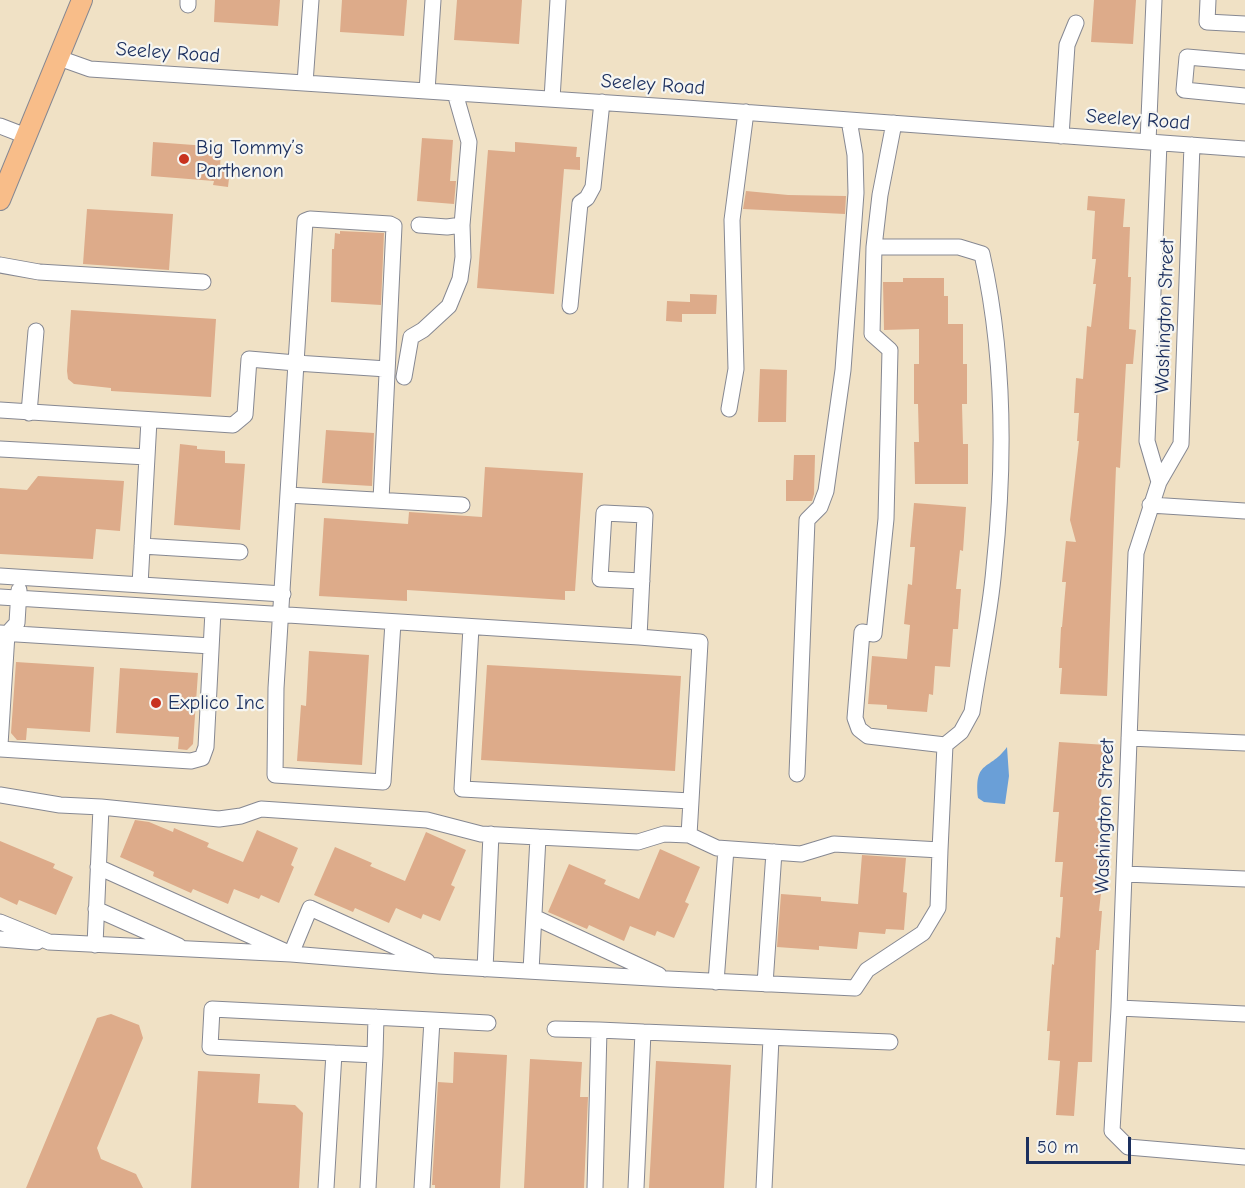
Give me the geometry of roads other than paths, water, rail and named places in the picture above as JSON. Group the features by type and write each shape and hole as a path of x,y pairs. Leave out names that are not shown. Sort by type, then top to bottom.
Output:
{"main road":[{"path":"2,189 82,0"}],"street":[{"path":"305,83 311,0"},
{"path":"426,91 433,0"},
{"path":"552,99 558,0"},
{"name":"Washington Street","path":"1154,0 1147,441 1159,482"},
{"path":"1208,0 1207,22 1245,24"},
{"path":"1061,136 1067,45 1076,23"},
{"path":"1245,62 1187,57 1184,90 1245,96"},
{"name":"Seeley Road","path":"59,58 90,69 602,102 1245,149"},
{"path":"404,376 411,337 423,330 449,306 460,279 464,257 462,225 469,142 455,93"},
{"path":"570,306 580,203 587,198 593,187 602,102"},
{"path":"729,409 736,369 732,220 746,112"},
{"path":"797,774 807,520 820,507 826,491 843,370 856,193 855,155 849,120"},
{"path":"874,247 959,247 982,254 988,283 999,372 1000,492 994,569 972,712 961,732 945,745 868,736 859,729 855,718 862,632 874,634 886,519 890,350 872,334 874,247 880,195 894,123"},
{"path":"0,126 26,136"},
{"name":"Washington Street","path":"1192,145 1181,444 1159,482 1136,553 1125,874 1112,1131 1128,1147 1245,1157"},
{"path":"381,500 394,226 310,219 305,221 296,363 276,688 275,775 383,782 393,622"},
{"path":"419,225 447,227 462,225"},
{"path":"0,265 39,272 203,282"},
{"path":"29,412 36,331"},
{"path":"0,410 233,425 245,415 249,359 387,369"},
{"path":"140,585 149,420"},
{"path":"0,449 147,457"},
{"path":"288,495 462,505"},
{"path":"1150,505 1245,511"},
{"path":"639,637 642,582 645,515 604,513 600,579 642,582"},
{"path":"142,546 240,552"},
{"path":"283,594 1,576 0,601 18,598 700,642 689,835"},
{"path":"2,630 16,623 20,577"},
{"path":"2,630 0,747 191,761 202,758 206,747 213,611"},
{"path":"471,627 462,789 691,801"},
{"path":"2,630 211,646"},
{"path":"1129,738 1245,743"},
{"path":"0,939 190,951 291,954 485,969 855,988 867,970 923,933 938,908 945,745"},
{"path":"0,795 60,805 219,819 241,816 261,809 427,820 481,834 638,842 664,834 689,835 717,848 801,854 834,844 940,850"},
{"path":"94,945 101,807"},
{"path":"485,969 491,834"},
{"path":"531,971 538,837"},
{"path":"716,982 726,849"},
{"path":"765,984 774,852"},
{"path":"98,867 291,954"},
{"path":"1125,874 1245,879"},
{"path":"291,954 310,908 439,966"},
{"path":"96,909 190,951"},
{"path":"534,917 668,979"},
{"path":"0,922 49,942"},
{"path":"1119,1008 1245,1014"},
{"path":"375,1055 210,1047 212,1009 488,1023"},
{"path":"368,1188 376,1017"},
{"path":"422,1188 432,1020"},
{"path":"555,1029 890,1042"},
{"path":"595,1188 599,1030"},
{"path":"636,1188 643,1032"},
{"path":"764,1188 771,1038"},
{"path":"326,1188 334,1053"}],"water":[{"path":"1007,747 1009,776 1005,804 984,802 978,798 978,777 981,771"}],"place":[{"name":"Big Tommy’s Parthenon","path":"184,159"},
{"name":"Explico Inc","path":"156,703"}]}
